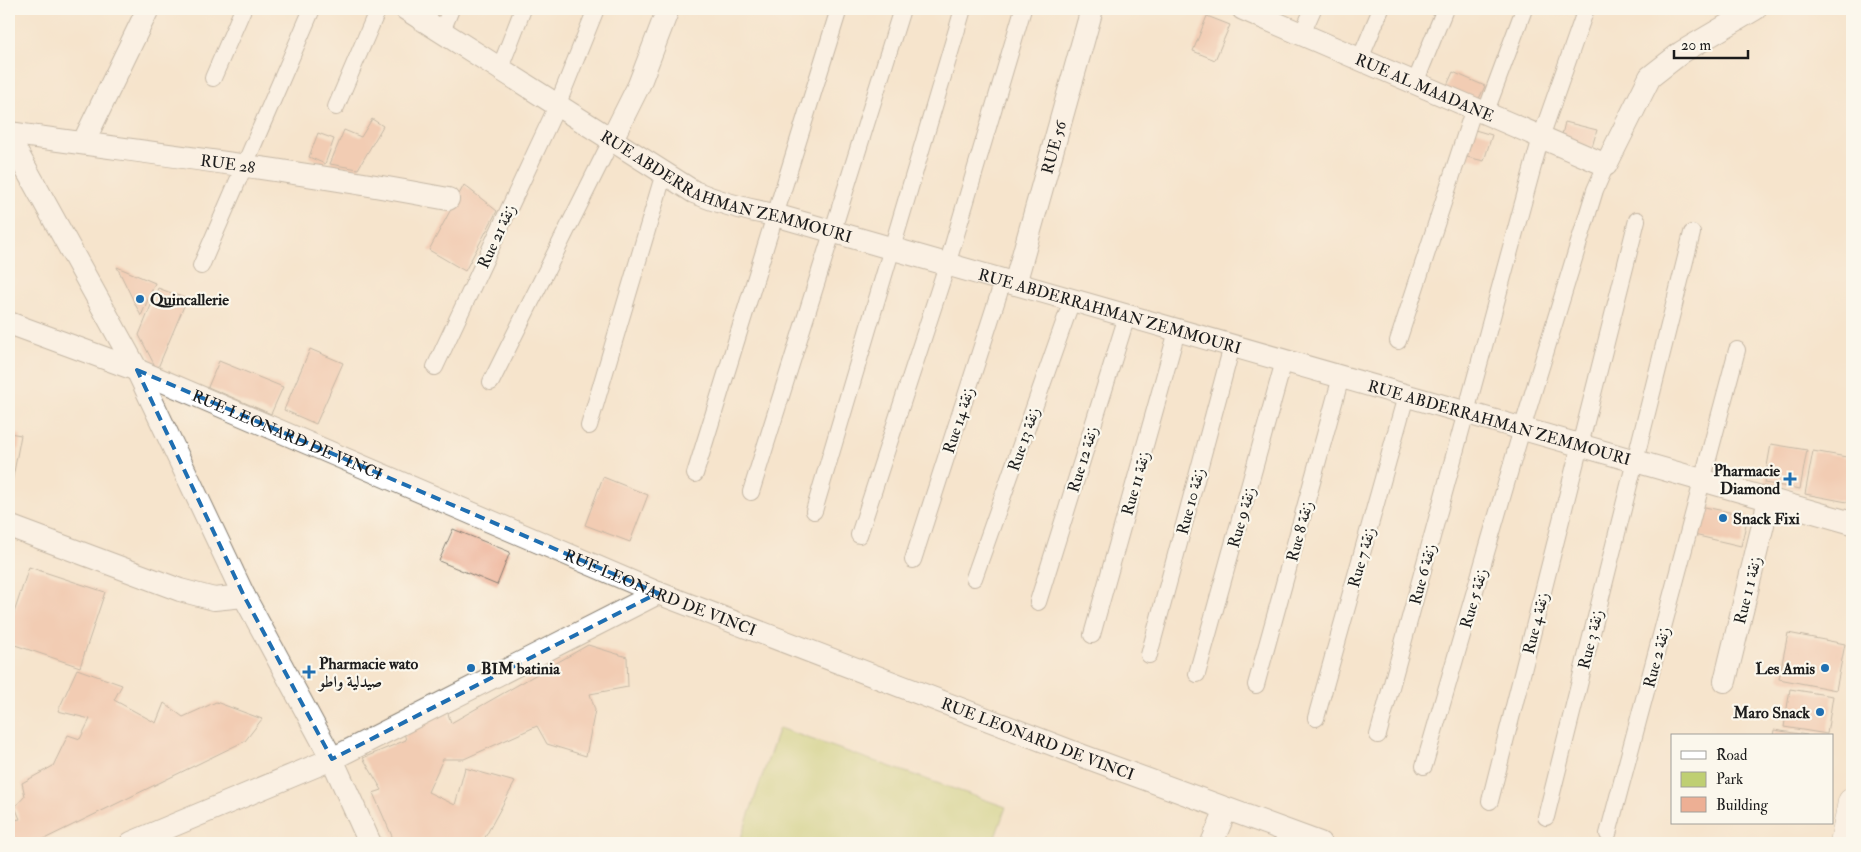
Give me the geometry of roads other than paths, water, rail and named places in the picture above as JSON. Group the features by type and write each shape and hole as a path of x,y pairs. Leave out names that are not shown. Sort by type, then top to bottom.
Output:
{"main road":[{"path":"1844,843 1852,802"}],"street":[{"path":"83,143 148,9"},
{"path":"213,78 243,9"},
{"path":"201,266 312,9"},
{"path":"336,106 378,9"},
{"name":"RUE ABDERRAHMAN ZEMMOURI","path":"406,9 694,192 708,198 1009,282 1852,524"},
{"path":"442,31 451,9"},
{"path":"500,68 523,9"},
{"name":"Rue 21 زنقة","path":"435,367 557,106 596,9"},
{"path":"491,382 639,85 668,9"},
{"path":"695,474 839,9"},
{"path":"752,492 902,9"},
{"path":"814,511 962,9"},
{"path":"859,535 947,265 1023,9"},
{"name":"RUE 56","path":"1009,282 1092,9"},
{"name":"RUE AL MAADANE","path":"1243,9 1606,165"},
{"path":"1302,34 1313,9"},
{"path":"1360,59 1381,9"},
{"path":"1415,83 1445,9"},
{"path":"1398,341 1480,111 1524,9"},
{"name":"Rue 6 زنقة","path":"1378,735 1541,137 1586,9"},
{"path":"1606,165 1650,77 1682,52 1755,9"},
{"name":"RUE 28","path":"9,133 245,165 375,185 448,199"},
{"path":"9,138 137,370 244,596 332,759 370,843"},
{"name":"Rue 5 زنقة","path":"1424,766 1522,429 1595,190 1606,165"},
{"path":"589,426 664,173"},
{"name":"Rue 4 زنقة","path":"1490,801 1637,220"},
{"name":"Rue 3 زنقة","path":"1546,817 1692,233"},
{"name":"Rue 14 زنقة","path":"913,560 1009,282"},
{"name":"Rue 13 زنقة","path":"974,578 1072,300"},
{"name":"Rue 12 زنقة","path":"1038,602 1127,316"},
{"name":"RUE LEONARD DE VINCI","path":"9,323 137,370 658,593 1083,756 1320,843"},
{"name":"Rue 11 زنقة","path":"1092,634 1177,331"},
{"name":"Rue 10 زنقة","path":"1149,655 1232,346"},
{"name":"Rue 2 زنقة","path":"1608,834 1737,350"},
{"name":"Rue 9 زنقة","path":"1197,674 1284,361"},
{"name":"Rue 8 زنقة","path":"1256,685 1341,377"},
{"name":"Rue 7 زنقة","path":"1316,718 1406,396"},
{"name":"Rue 1 زنقة 1","path":"1726,681 1769,500"},
{"path":"9,526 180,590 214,599 244,596"},
{"path":"131,843 332,759 658,593"},
{"path":"1212,843 1226,809"}],"place":[{"name":"Quincallerie","path":"140,299"},
{"name":"Pharmacie Diamond","path":"1790,479"},
{"name":"Snack Fixi","path":"1723,518"},
{"name":"BIM batinia","path":"471,668"},
{"name":"Les Amis","path":"1825,668"},
{"name":"Pharmacie wato صيدلية واطو","path":"309,672"},
{"name":"Maro Snack","path":"1820,712"}]}
